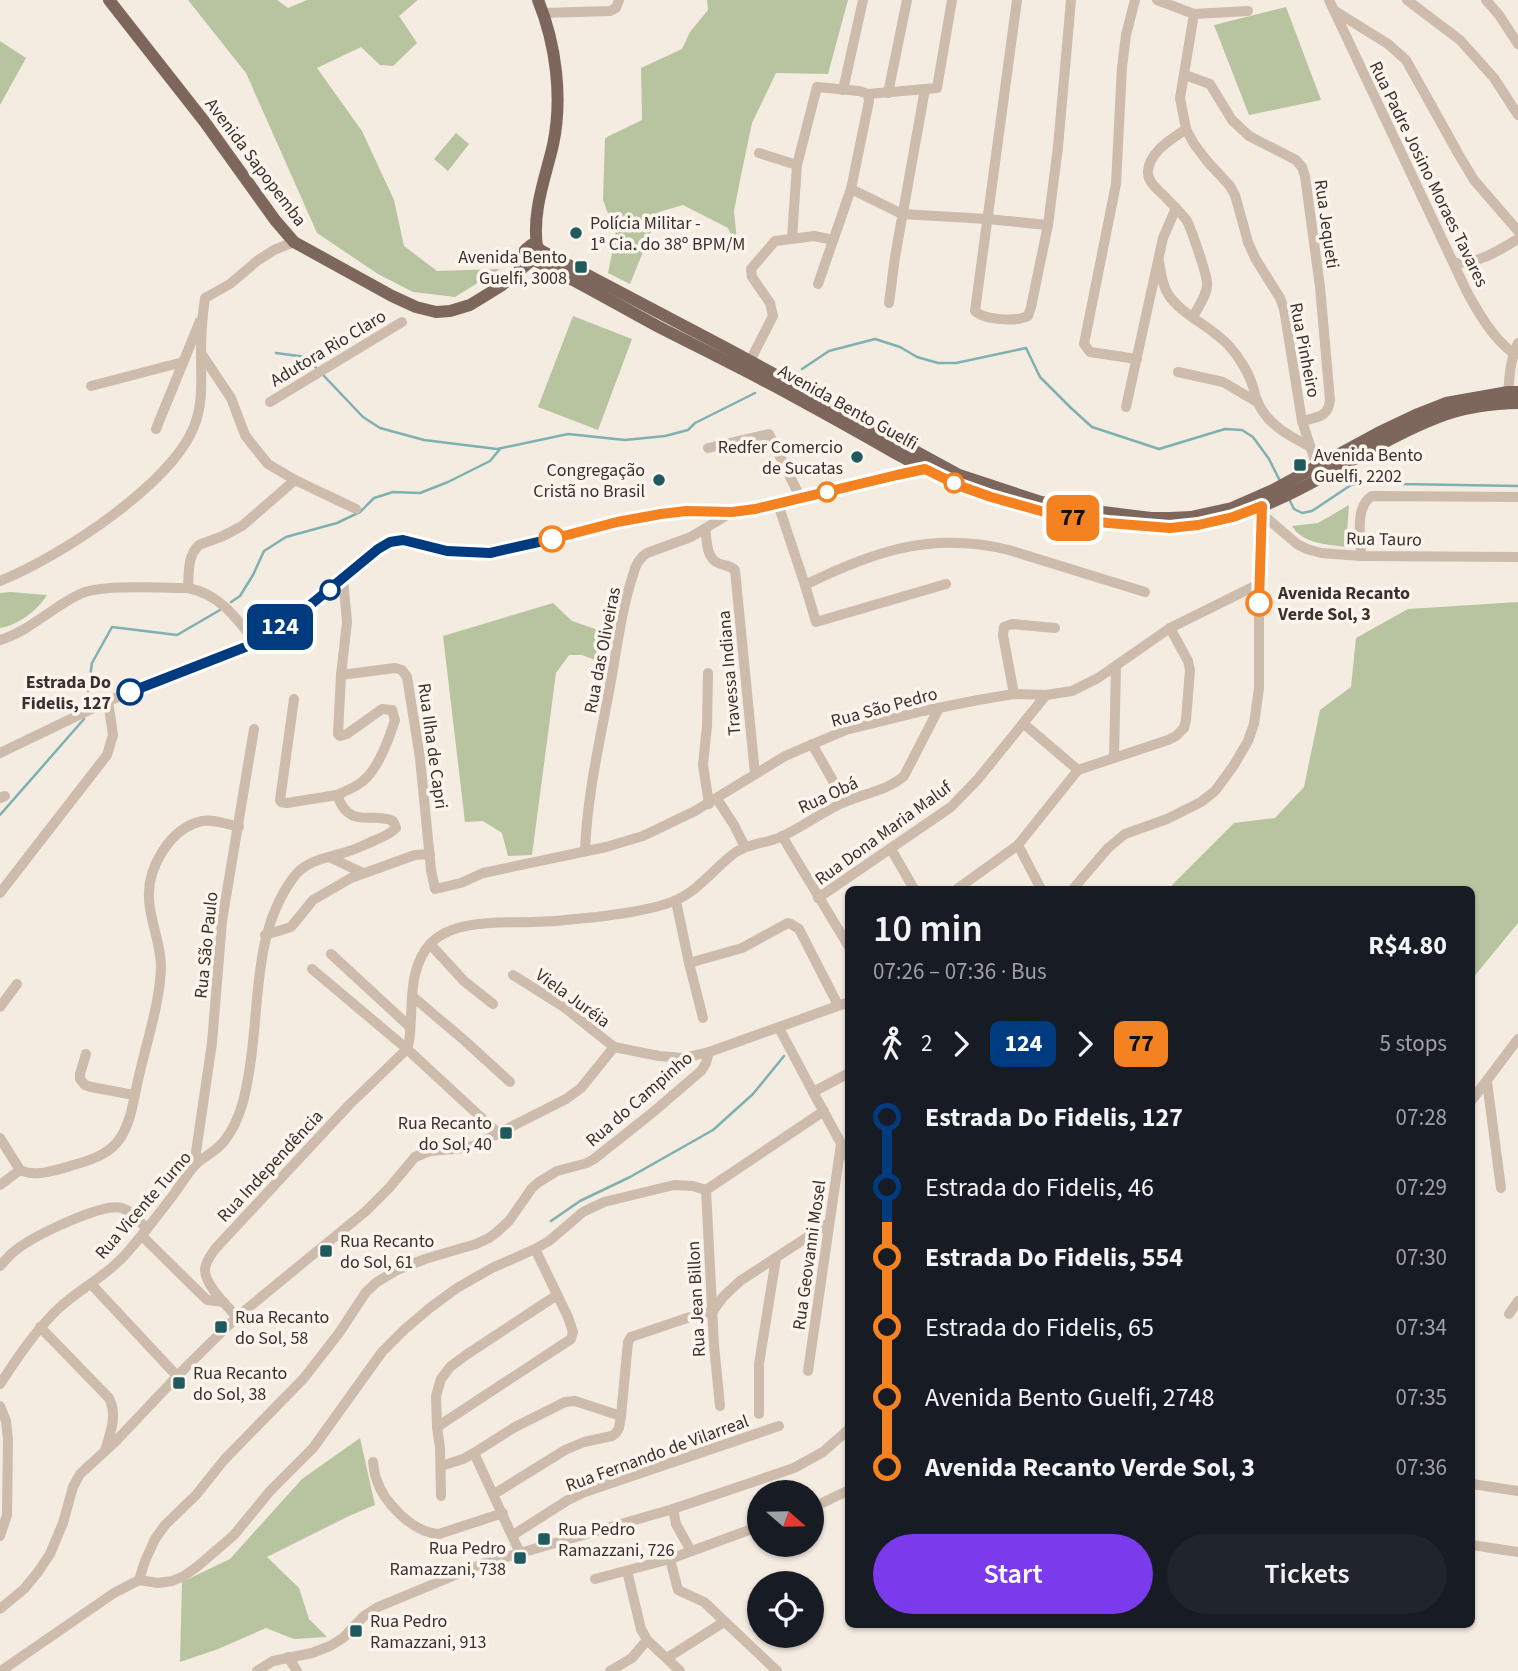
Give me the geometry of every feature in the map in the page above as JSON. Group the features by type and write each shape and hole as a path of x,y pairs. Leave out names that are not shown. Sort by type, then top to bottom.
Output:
{"main road":[{"name":"Avenida Sapopemba","path":"109,0 294,242 392,296 416,307 443,312 470,306 488,294 533,252"},
{"path":"533,252 541,188 554,143 558,97 551,47 538,0"},
{"name":"Avenida Bento Guelfi","path":"533,252 750,361 770,379"},
{"name":"Avenida Bento Guelfi","path":"533,252 928,465 1041,502 1079,509 1151,518 1199,515 1232,508 1260,506 1378,433 1432,408 1446,403 1513,398"}],"street":[{"path":"543,13 610,11 616,8 620,0"},
{"path":"843,90 863,0"},
{"path":"888,93 907,0"},
{"path":"792,238 797,165 817,87 868,94 937,89 951,0"},
{"path":"1017,0 975,311 981,317 1020,320 1028,316 1048,225 1071,0"},
{"path":"1135,0 1126,35 1122,68 1116,184 1084,344 1090,352 1137,359"},
{"path":"1157,0 1175,4 1194,15 1248,11"},
{"name":"Rua Padre Josino Moraes Tavares","path":"1329,0 1476,309 1503,346 1516,348"},
{"path":"1407,0 1460,40 1494,78 1518,115"},
{"path":"1486,0 1518,44"},
{"path":"1335,11 1388,44 1406,61 1474,180 1518,231"},
{"name":"Rua Pinheiro","path":"1194,15 1180,98 1186,128 1194,144 1235,195 1248,242 1280,298 1302,421 1318,472"},
{"name":"Rua Jequeti","path":"1185,75 1210,84 1232,120 1249,135 1288,155 1302,167 1320,287 1330,400 1325,414 1302,421"},
{"path":"889,303 925,89"},
{"path":"818,284 851,189 869,102 868,94"},
{"path":"1186,128 1162,146 1152,159 1148,176 1188,223 1207,282 1193,317"},
{"path":"759,153 797,165"},
{"path":"851,189 902,214 1048,225"},
{"path":"1126,407 1163,238 1176,208"},
{"path":"750,361 773,316 770,303 752,277 751,269 775,241 814,236 833,240"},
{"path":"1455,263 1478,260 1518,239"},
{"path":"0,581 18,574 81,537 129,503 169,466 189,437 201,400 205,298 230,284 274,250 294,242"},
{"path":"1159,262 1167,293 1174,302 1218,335 1235,353 1254,389 1257,402"},
{"path":"156,429 203,314"},
{"name":"Adutora Rio Claro","path":"270,402 402,322"},
{"path":"1513,398 1508,380 1516,348"},
{"path":"201,353 231,398 245,435 268,464 355,509"},
{"path":"91,386 183,362"},
{"path":"1178,372 1223,382 1257,402 1280,430 1309,446"},
{"path":"708,448 771,435 801,499"},
{"path":"0,753 108,701 256,643 292,620 378,549 396,540 447,551 490,553 661,514 755,509 928,465"},
{"path":"188,588 194,549 242,526 296,480"},
{"path":"1361,556 1361,515 1364,502 1372,496 1518,497"},
{"path":"778,504 816,622 946,584"},
{"path":"1076,886 1116,840 1125,834 1167,820 1201,802 1215,790 1248,741 1259,688 1260,506"},
{"name":"Rua Tauro","path":"1260,506 1297,544 1321,553 1361,556 1518,557"},
{"name":"Rua das Oliveiras","path":"585,851 589,802 633,574 641,557 647,553 691,537 732,512"},
{"name":"Travessa Indiana","path":"705,529 710,556 717,563 732,566 735,570 755,774"},
{"path":"806,585 843,568 894,550 948,542 1009,550 1145,592"},
{"path":"293,699 281,802 337,794 360,784 380,757 395,720 391,710 382,709 347,734 338,735 347,622 343,579"},
{"name":"Rua São Pedro","path":"435,889 461,883 484,873 606,847 643,836 713,801 785,756 846,730 1014,694 1046,695 1072,691 1116,666 1170,628 1259,584"},
{"path":"0,640 21,631 68,601 90,591 188,588 211,595 226,607 256,643"},
{"path":"1014,694 1003,635 1004,627 1012,624 1055,628"},
{"path":"961,886 1018,845 1078,770 1168,740 1184,727 1190,670 1170,628"},
{"path":"1114,758 1116,666"},
{"name":"Rua Ilha de Capri","path":"341,675 395,668 407,677 420,758 435,889"},
{"path":"407,1049 413,981 419,963 430,944 439,936 476,924 587,919 676,901 745,847 734,825 713,801 703,765 708,673"},
{"name":"Rua Dona Maria Maluf","path":"818,898 951,807 978,779 1046,695"},
{"path":"0,893 107,755 113,735 108,701"},
{"name":"Rua Obá","path":"745,847 782,836 845,802 896,783 904,776 939,708"},
{"path":"1024,724 1078,770"},
{"name":"Rua São Paulo","path":"196,1164 212,1043 222,921 254,729"},
{"path":"812,744 845,802"},
{"name":"Rua Vicente Turno","path":"0,1384 40,1327 60,1307 123,1258 196,1164 224,1141 239,1116 252,1051 265,935 277,905 295,874 303,866 315,860 360,848 396,828 388,818 365,819 348,812 337,794"},
{"path":"0,1138 20,1170 35,1174 97,1157 110,1150 121,1138 127,1125 158,996 161,954 148,898 156,863 171,840 186,828 202,821 239,827"},
{"path":"782,836 845,941"},
{"path":"1018,845 1039,886"},
{"path":"891,849 912,886"},
{"path":"265,935 291,927 313,900 351,878 415,855 429,854"},
{"path":"329,858 363,873"},
{"path":"676,901 703,1018"},
{"path":"0,1609 24,1589 50,1554 75,1482 88,1465 105,1452 237,1317 366,1210 415,1157 430,1152 465,1149 565,1099 581,1088 614,1047 684,1058 779,1028 844,1003 799,929 792,924 788,923 742,948 689,963"},
{"path":"430,944 464,981 493,1004"},
{"path":"331,954 410,1027"},
{"path":"312,969 407,1049 498,1133"},
{"name":"Viela Juréia","path":"513,975 564,1007 614,1047"},
{"path":"0,1007 17,984"},
{"path":"412,996 510,1082"},
{"path":"779,1028 845,1151"},
{"path":"1475,1096 1518,1039"},
{"name":"Rua Independência","path":"237,1317 207,1279 205,1269 208,1260 215,1249 340,1113 407,1049"},
{"name":"Rua do Campinho","path":"139,1580 150,1550 165,1525 304,1378 366,1292 397,1270 476,1244 498,1232 539,1182 557,1171 587,1163 606,1150 701,1071 709,1052"},
{"path":"86,1054 80,1074 85,1085 134,1095"},
{"path":"813,1092 845,1075"},
{"path":"1487,1082 1501,1188"},
{"path":"2,1670 114,1593 139,1580 158,1583 172,1581 198,1566 234,1535 270,1490 313,1448 382,1352 405,1329 457,1288 492,1268 536,1250 583,1212 604,1202 674,1185 706,1190 824,1111"},
{"name":"Rua Geovanni Mosel","path":"808,1371 841,1144"},
{"path":"0,1185 20,1170"},
{"name":"Rua Jean Billon","path":"706,1190 720,1406"},
{"path":"0,1266 19,1247 64,1224 93,1211 117,1207 132,1214 207,1300 224,1302"},
{"path":"494,1494 565,1450 616,1433 621,1416 629,1339 636,1334 713,1311 740,1281 829,1223"},
{"path":"437,1427 571,1339 573,1332 536,1250"},
{"path":"759,1415 758,1378 776,1258"},
{"path":"90,1284 177,1376"},
{"path":"441,1496 436,1396 441,1379 450,1367 558,1295"},
{"path":"1509,1314 1518,1301"},
{"path":"40,1327 113,1405 114,1417 105,1452"},
{"path":"440,1466 463,1459 514,1427 565,1402 575,1401 621,1416"},
{"path":"0,1406 6,1421 8,1440 7,1515 0,1536"},
{"name":"Rua Fernando de Vilarreal","path":"513,1535 585,1492 779,1426"},
{"path":"257,1671 273,1661 312,1653 330,1646 343,1638 378,1606 398,1597 482,1564 673,1509 794,1468 823,1452 845,1433"},
{"path":"474,1453 520,1553"},
{"path":"373,1462 376,1478 388,1501 422,1531 439,1534 503,1514"},
{"path":"1475,1484 1518,1491"},
{"path":"824,1502 845,1492"},
{"path":"673,1509 676,1524 691,1551"},
{"path":"595,1579 670,1559 747,1531"},
{"path":"1475,1545 1518,1552"},
{"path":"670,1559 678,1590 704,1602 776,1671"},
{"path":"627,1571 637,1620 647,1640 680,1671"},
{"path":"667,1658 724,1622"},
{"path":"612,1671 639,1652 647,1640"},
{"path":"288,1657 297,1671"}],"green space":[{"path":"188,0 277,0 288,8 307,0 418,0 399,16 417,43 393,66 380,65 361,47 317,68 362,131 394,200 404,246 437,271 500,269 455,297 413,292 378,274 317,233 246,73"},
{"path":"707,0 848,0 828,74 776,73 752,123 734,211 738,251 728,228 683,205 659,212 630,284 608,273 616,235 603,200 605,138 642,120 641,68 682,49 690,32 708,10"},
{"path":"1286,7 1321,100 1249,115 1214,25"},
{"path":"0,41 26,58 0,105"},
{"path":"456,133 469,144 448,171 434,159"},
{"path":"573,316 632,339 598,430 538,407"},
{"path":"1349,505 1346,547 1309,540 1292,526 1318,523"},
{"path":"0,593 47,595 27,616 0,628"},
{"path":"1518,602 1518,923 1475,975 1475,886 1171,886 1234,823 1275,818 1304,787 1320,710 1351,687 1356,638 1408,609"},
{"path":"553,603 572,621 604,632 605,664 582,655 569,655 556,673 532,855 508,856 502,833 483,821 465,822 443,636"},
{"path":"360,1438 375,1505 267,1557 299,1588 309,1619 327,1637 294,1639 266,1628 180,1662 182,1582 230,1559 302,1479"}],"waterway":[{"path":"802,369 829,351 875,339 938,363 956,363 1026,348 1040,377 1092,427 1159,449 1225,429 1242,430 1253,437 1269,459 1280,481"},
{"path":"276,353 306,357 363,417 380,428 424,440 497,449 568,434 625,440 665,436 688,430 695,423 755,393"},
{"path":"231,602 240,596 264,551 286,537 337,523 360,512 374,498 393,492 420,493 448,482 490,461 500,449"},
{"path":"1289,499 1294,509 1302,513 1312,511 1351,485 1373,481 1518,486"},
{"path":"88,691 92,663 112,627 177,635 220,610"},
{"path":"0,815 84,719"},
{"path":"551,1221 580,1201 630,1177 713,1130 753,1094 784,1056"}],"bus line":[{"name":"77","path":"552,539 661,514 755,509 925,469 991,497 1041,511 1108,523 1170,528 1198,525 1233,517 1262,506 1259,603"},
{"name":"124","path":"130,692 256,643 292,620 390,542 403,540 447,551 490,553 552,539"}],"place":[{"name":"Polícia Militar - 1ª Cia. do 38º BPM/M","path":"576,233"},
{"name":"Avenida Bento Guelfi, 3008","path":"581,267"},
{"name":"Redfer Comercio de Sucatas","path":"857,457"},
{"name":"Avenida Bento Guelfi, 2202","path":"1300,465"},
{"name":"Congregação Cristã no Brasil","path":"659,480"},
{"name":"Avenida Recanto Verde Sol, 3","path":"1259,603"},
{"name":"Estrada Do Fidelis, 127","path":"130,692"},
{"name":"Rua Recanto do Sol, 40","path":"506,1133"},
{"name":"Rua Recanto do Sol, 61","path":"326,1251"},
{"name":"Rua Recanto do Sol, 58","path":"221,1327"},
{"name":"Rua Recanto do Sol, 38","path":"179,1383"},
{"name":"Rua Pedro Ramazzani, 726","path":"544,1539"},
{"name":"Rua Pedro Ramazzani, 738","path":"520,1558"},
{"name":"Rua Pedro Ramazzani, 913","path":"356,1631"}]}
